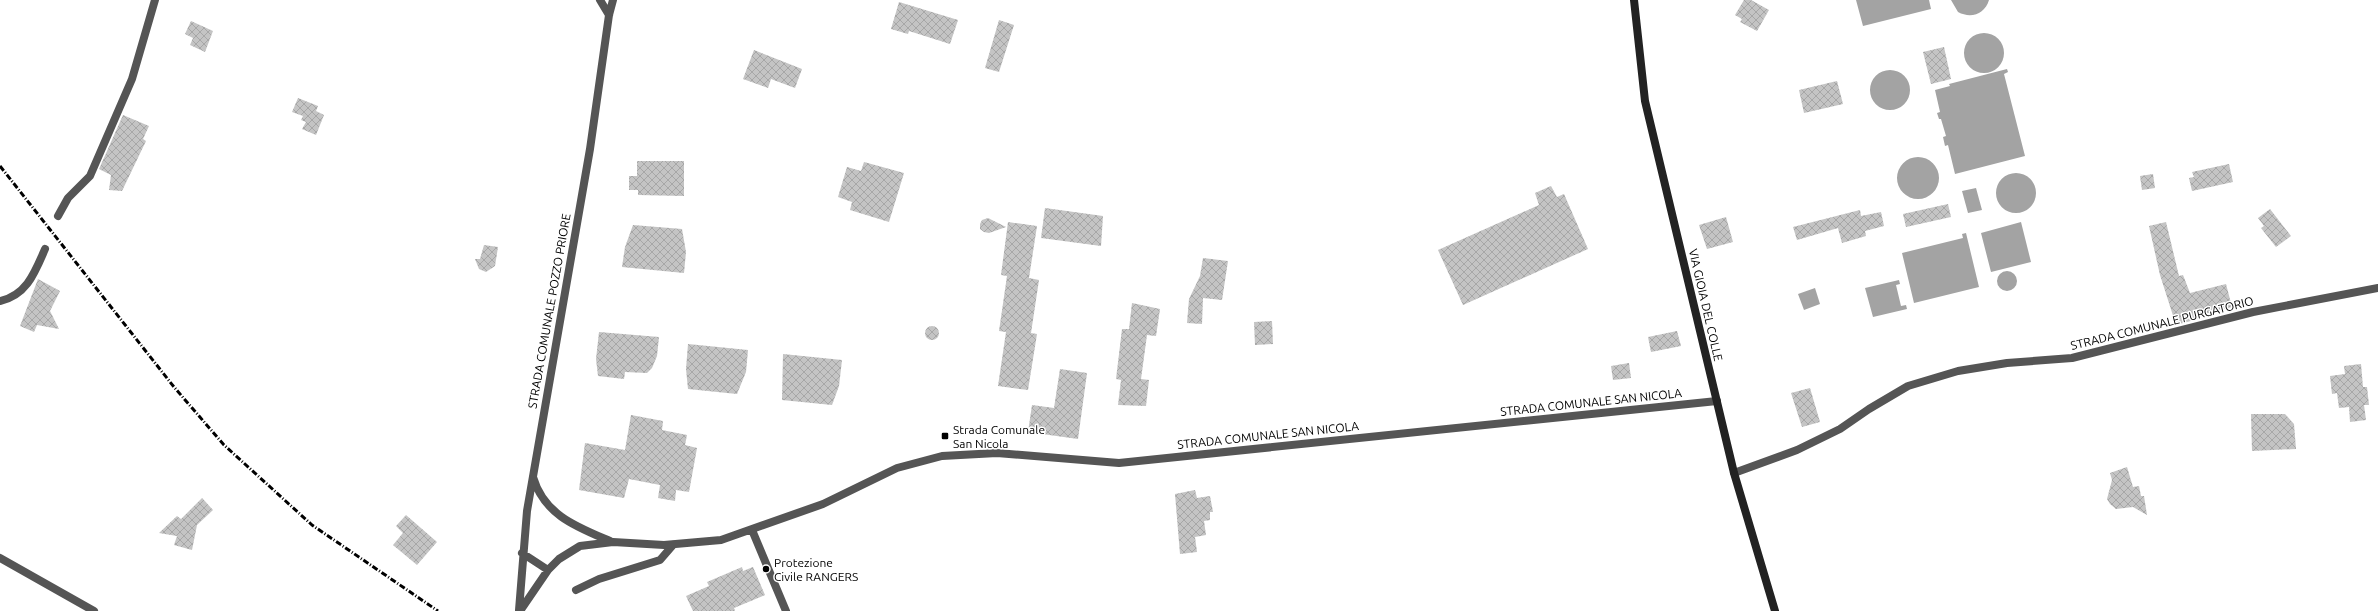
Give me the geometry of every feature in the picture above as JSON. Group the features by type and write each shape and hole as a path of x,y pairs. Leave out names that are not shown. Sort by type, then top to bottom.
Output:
{"main road":[{"name":"VIA GIOIA DEL COLLE","path":"1634,0 1645,101 1734,473 1775,611"}],"street":[{"path":"58,216 68,198 90,176 132,79 156,0"},
{"path":"600,0 609,16"},
{"name":"STRADA COMUNALE POZZO PRIORE","path":"520,611 522,553 533,476 590,149 609,16 613,0"},
{"path":"0,302 22,292 33,276 46,249"},
{"name":"STRADA COMUNALE PURGATORIO","path":"1734,473 1797,450 1840,429 1869,408 1908,386 1958,371 2007,363 2072,358 2253,312 2378,288"},
{"name":"STRADA COMUNALE SAN NICOLA","path":"613,542 673,545 721,540 822,504 897,468 942,456 997,453 1118,463 1717,401"},
{"path":"533,476 544,501 553,512 578,527 613,542"},
{"path":"752,530 786,611"},
{"path":"520,611 548,570 559,559 580,546 613,542"},
{"path":"576,590 599,579 660,560 673,545"},
{"path":"522,553 548,570"},
{"path":"0,558 94,611"}],"shaded area":[{"path":"1856,0 1929,0 1931,9 1863,26"},
{"path":"1951,0 1989,0 1981,12 1968,15 1958,12"},
{"path":"1988,33 1995,36 2001,42 2004,53 2003,61 1995,70 1988,73 1980,73 1973,70 1965,61 1964,49 1967,42 1976,34"},
{"path":"2007,69 2008,72 2004,74 2025,156 1955,174 1948,145 1945,146 1943,137 1946,136 1941,119 1939,119 1937,113 1940,112 1935,90 1950,86 1949,84"},
{"path":"1894,70 1901,73 1907,79 1910,90 1909,98 1901,107 1894,110 1886,110 1879,107 1871,98 1870,86 1873,79 1882,71"},
{"path":"1914,157 1922,157 1933,163 1939,174 1939,182 1933,193 1922,199 1914,199 1903,193 1897,182 1897,174 1903,163"},
{"path":"2016,173 2030,179 2036,193 2030,207 2016,213 2002,207 1996,193 2002,179"},
{"path":"1976,188 1982,210 1968,213 1962,191"},
{"path":"2021,222 2031,262 1991,272 1981,233"},
{"path":"1966,233 1979,287 1914,303 1902,253 1963,238 1962,234"},
{"path":"2007,271 2014,274 2017,281 2014,288 2007,291 2000,288 1997,281 2000,274"},
{"path":"1899,280 1900,284 1896,285 1901,306 1906,305 1907,309 1873,317 1865,288"},
{"path":"1815,288 1820,304 1804,310 1798,294"}],"building":[{"path":"1744,0 1751,0 1769,10 1757,31 1740,22 1742,19 1735,15"},
{"path":"899,2 958,20 950,44 909,31 908,34 891,29"},
{"path":"999,20 1014,25 999,72 985,68"},
{"path":"191,21 213,31 205,52 190,45 193,38 185,34"},
{"path":"1944,47 1951,79 1931,84 1923,52"},
{"path":"754,50 802,69 795,88 771,79 768,88 743,79"},
{"path":"1837,81 1843,104 1804,113 1799,90"},
{"path":"298,98 318,106 316,111 324,115 316,135 302,129 306,122 301,120 303,116 292,112"},
{"path":"123,115 149,126 143,139 146,141 122,191 109,190 111,175 99,169"},
{"path":"637,161 684,161 684,196 638,195 638,190 629,190 629,176 637,176"},
{"path":"864,162 904,173 889,222 850,210 852,202 838,197 847,167 861,171"},
{"path":"2229,164 2233,182 2192,191 2189,178 2194,177 2192,172"},
{"path":"2153,174 2155,188 2142,190 2140,176"},
{"path":"1551,186 1557,197 1564,194 1588,249 1463,305 1438,250 1539,205 1535,193"},
{"path":"1948,204 1951,217 1906,227 1903,214"},
{"path":"1045,208 1103,216 1101,246 1041,238"},
{"path":"2270,209 2291,236 2276,247 2261,228 2264,226 2258,218"},
{"path":"1860,210 1861,216 1881,212 1884,226 1865,231 1866,236 1842,243 1838,228 1797,240 1793,227"},
{"path":"1726,217 1733,242 1707,249 1699,225"},
{"path":"988,218 1006,227 989,233 984,232 980,229 980,224 982,220"},
{"path":"1008,222 1037,226 1029,278 1039,280 1031,333 1037,334 1028,390 998,386 1006,332 999,331 1007,276 1001,275"},
{"path":"2166,222 2179,276 2183,275 2190,293 2226,284 2232,307 2197,316 2198,319 2176,325 2160,275 2149,226"},
{"path":"633,225 682,229 686,252 684,273 622,267 625,247"},
{"path":"484,245 498,247 495,266 486,272 479,269 475,259 480,259"},
{"path":"1203,258 1228,261 1222,300 1203,298 1202,324 1187,323 1189,299 1200,276"},
{"path":"38,279 60,291 50,311 59,329 37,325 34,332 20,326"},
{"path":"1132,303 1160,309 1156,336 1147,335 1141,379 1149,380 1146,406 1118,405 1121,380 1116,379 1122,329 1129,329"},
{"path":"1272,321 1273,344 1255,345 1254,322"},
{"path":"932,326 937,328 939,333 937,338 932,340 927,338 925,333 927,328"},
{"path":"1677,331 1681,346 1651,352 1648,337"},
{"path":"599,332 659,337 657,356 652,368 647,373 625,372 624,379 598,376 596,359"},
{"path":"688,344 748,350 746,372 737,394 688,389 686,369"},
{"path":"783,354 842,360 839,386 832,405 782,400"},
{"path":"1629,363 1631,378 1613,380 1611,366"},
{"path":"2361,364 2363,387 2367,387 2369,405 2364,405 2366,420 2350,422 2349,407 2339,408 2337,393 2332,394 2330,376 2345,374 2344,366"},
{"path":"1060,369 1087,373 1078,439 1028,432 1032,405 1054,408"},
{"path":"1810,388 1820,422 1802,427 1791,393"},
{"path":"2251,414 2285,414 2294,424 2296,449 2252,451"},
{"path":"631,415 663,421 662,430 687,435 685,445 697,448 689,492 676,490 675,501 658,498 660,485 629,479 624,498 579,490 585,443 625,450"},
{"path":"2127,467 2133,487 2139,486 2141,496 2144,496 2147,515 2133,507 2116,509 2107,499 2112,480 2110,473"},
{"path":"1195,490 1197,498 1210,496 1213,512 1210,512 1210,520 1204,521 1206,535 1195,537 1197,552 1180,554 1175,494"},
{"path":"202,498 213,510 197,525 192,550 174,545 177,536 159,533 177,516 181,519"},
{"path":"406,515 437,542 417,565 393,545 403,533 396,526"},
{"path":"742,567 743,571 753,567 765,595 734,608 735,611 693,611 686,596 709,586 707,582"}],"railway":[{"path":"0,166 174,387 224,445 312,525 438,611"}],"place":[{"name":"Strada Comunale San Nicola","path":"945,436"},
{"name":"Protezione Civile RANGERS","path":"766,569"}]}
